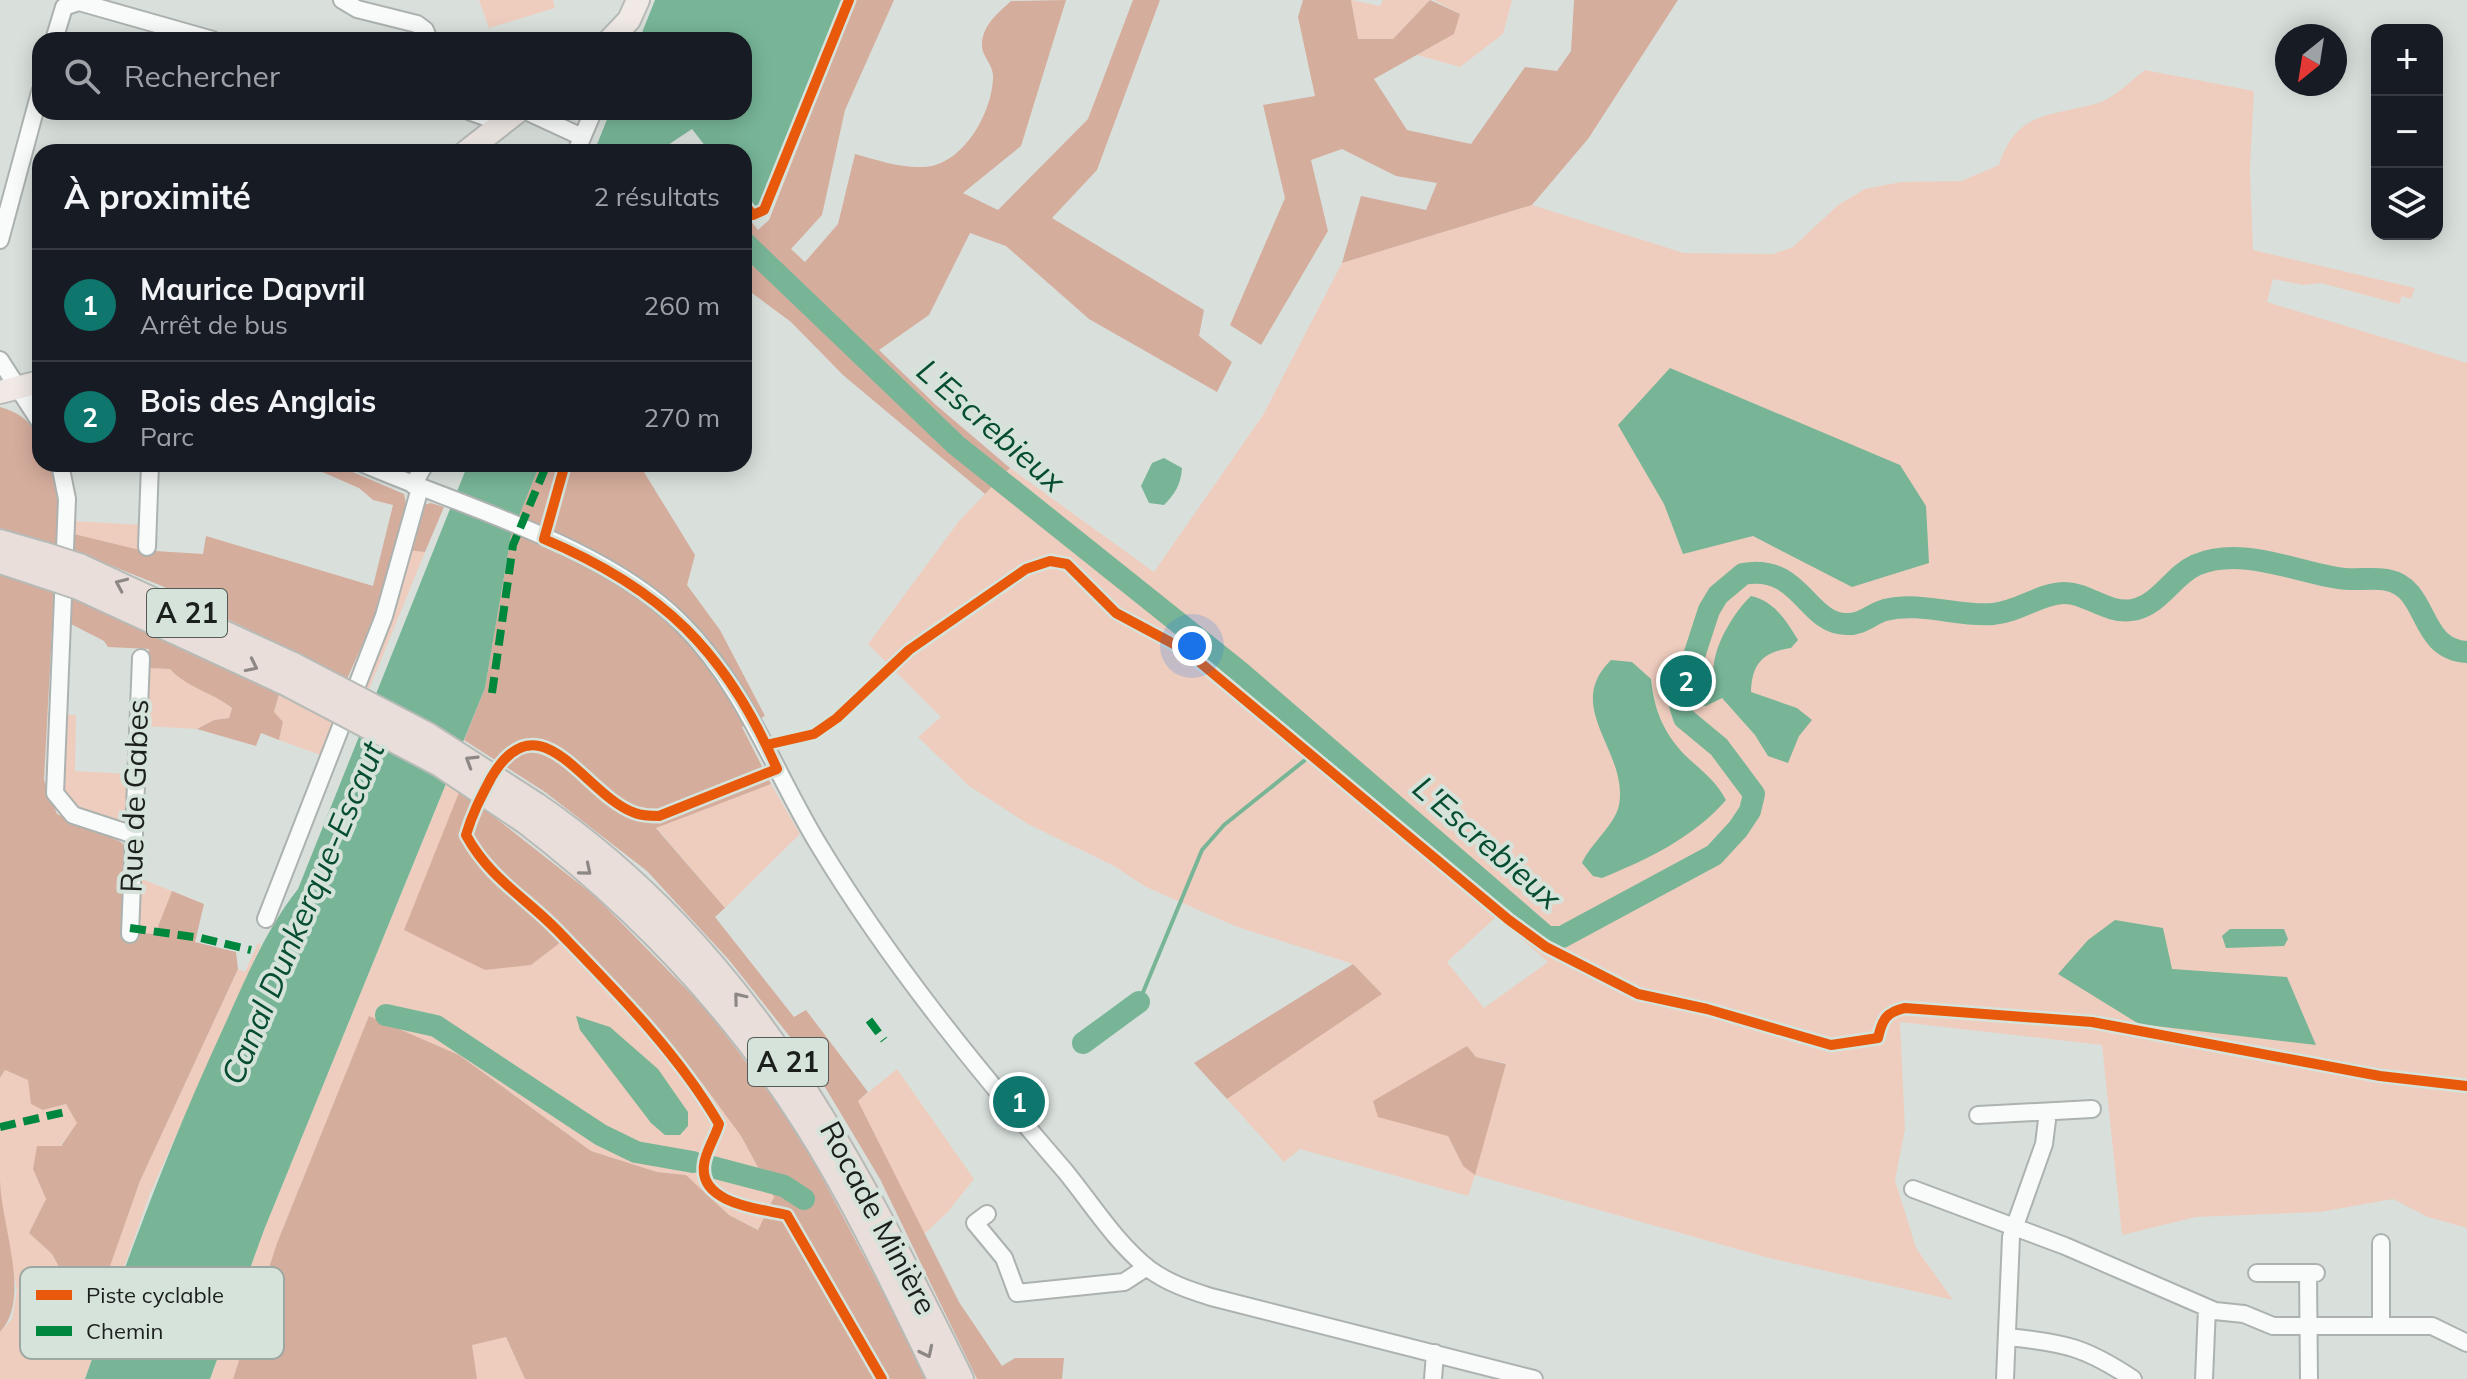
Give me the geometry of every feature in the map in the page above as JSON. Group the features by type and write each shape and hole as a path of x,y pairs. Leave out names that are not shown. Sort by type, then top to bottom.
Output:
{"highway":[{"name":"Rocade Minière","path":"0,542 42,564 79,576 419,729 652,903 706,959 766,1031 818,1107 856,1170 961,1379"},
{"name":"Rocade Minière","path":"0,561 42,564"},
{"name":"Rocade Minière","path":"531,813 671,949 764,1062 849,1197 940,1379"}],"main road":[{"path":"618,32 629,20 638,0"},
{"path":"476,144 507,120"}],"street":[{"path":"342,0 357,9 417,24 426,32"},
{"path":"57,32 67,4 79,2 185,32"},
{"path":"0,240 32,120"},
{"path":"540,120 577,144"},
{"path":"579,144 590,120"},
{"path":"0,360 32,408"},
{"path":"62,472 67,499 55,793 73,815 134,835"},
{"path":"147,547 150,472"},
{"path":"382,472 535,535 628,579 673,614 702,645 737,693 819,846 911,984 1021,1122 1123,1244 1147,1267 1174,1284 1211,1297 1534,1379"},
{"path":"266,919 384,616 423,472"},
{"name":"Rue de Gabes","path":"130,934 141,658"},
{"path":"1978,1115 2092,1109"},
{"path":"2005,1379 2008,1260 2013,1227 2044,1144 2048,1112"},
{"path":"1913,1189 2215,1310 2250,1315 2273,1326 2436,1326 2467,1343"},
{"path":"987,1214 975,1223 1004,1258 1017,1293 1124,1282 1147,1267"},
{"path":"2381,1243 2381,1326"},
{"path":"2257,1273 2313,1273 2307,1326 2309,1379"},
{"path":"2204,1379 2215,1310"},
{"path":"2008,1337 2073,1345 2100,1357 2133,1379"},
{"path":"1433,1379 1435,1353"}],"shaded area":[{"path":"479,0 553,0 555,8 489,28"},
{"path":"856,0 894,0 845,110 822,215 791,249 805,262 838,224 855,154 897,165 923,167 951,157 973,135 992,90 993,72 984,54 982,39 991,21 1011,1 1066,0 1021,146 963,193 998,210 1088,119 1133,0 1160,0 1097,170 1052,218 1204,310 1199,336 1232,362 1217,392 1089,319 1006,246 970,233 929,315 879,350 936,405 1010,468 985,494 843,375 791,322 752,293 752,223 758,230 769,220"},
{"path":"1303,0 1351,0 1358,39 1393,39 1430,0 1460,14 1454,34 1374,79 1407,130 1471,144 1525,67 1557,71 1571,51 1574,0 1678,0 1588,139 1532,205 1342,263 1361,196 1426,210 1437,183 1396,176 1342,149 1311,160 1328,231 1261,345 1230,325 1285,198 1263,105 1315,96 1298,17"},
{"path":"1351,0 1380,6 1383,0 1430,0 1393,39 1357,39"},
{"path":"1434,0 1512,0 1503,34 1460,67 1417,55 1454,34 1459,14"},
{"path":"2145,70 2254,91 2250,169 2253,250 2415,288 2411,299 2402,296 2399,304 2321,283 2303,285 2273,279 2267,302 2467,363 2467,1228 2428,1217 2393,1199 2320,1212 2196,1217 2122,1235 2102,1045 1900,1022 1905,1129 1895,1180 1916,1248 1953,1300 1765,1257 1475,1175 1468,1196 1300,1149 1284,1162 1227,1099 1381,993 1353,964 1235,926 1146,887 1114,866 1028,824 969,786 918,737 941,717 868,644 959,521 1010,468 1154,572 1263,415 1342,263 1532,205 1684,253 1773,254 1793,247 1838,205 1865,189 1901,182 1961,181 1999,165 2006,147 2026,125 2050,114 2104,101","holes":["1496,917 1548,962 1484,1008 1447,962","1476,1057 1505,1063 1463,1166 1448,1136"]},
{"path":"0,407 19,415 32,427 32,472 52,472 59,511 57,545 0,528"},
{"path":"322,472 353,472 404,494 408,514 377,623 369,630 347,679 162,586 72,550 74,534 140,550 203,554 206,536 373,586 393,505 373,500 359,488"},
{"path":"537,472 644,472 695,555 687,585 720,630 765,716 742,727 771,784 656,828 725,908 715,917 794,1017 806,1010 868,1092 858,1101 959,1302 1002,1366 1015,1358 1064,1358 1062,1379 977,1379 880,1179 810,1062 729,960 647,871 545,792 464,740 485,688 511,536"},
{"path":"431,503 444,507 425,552 406,550 419,506"},
{"path":"74,521 142,525 140,550 74,534"},
{"path":"406,550 425,552 369,689 362,686"},
{"path":"0,575 54,592 44,780 57,814 121,842 128,850 124,932 155,934 172,891 204,904 195,942 236,952 238,969 140,1181 110,1267 59,1267 52,1254 29,1233 46,1199 33,1169 37,1146 61,1146 77,1123 66,1104 43,1110 31,1104 28,1080 5,1070 0,1078"},
{"path":"71,598 279,694 274,712 283,722 279,740 261,733 256,746 197,729 214,720 229,718 232,708 184,681 170,669 147,668 149,649 108,647 104,641 69,623"},
{"path":"147,668 170,669 184,681 232,708 229,718 214,720 197,729 143,726"},
{"path":"279,694 339,724 326,757 279,740 283,722 274,713"},
{"path":"65,715 76,715 75,771 129,774 129,818 125,822 106,820 88,813 67,794 63,786"},
{"path":"446,784 460,790 531,965 569,934 702,1083 741,1136 774,1197 759,1230 729,1215 686,1175 657,1172 591,1151 459,1055 369,1017 269,1267 251,1267"},
{"path":"771,784 800,834 725,908 656,827"},
{"path":"460,790 596,897 707,1010 797,1130 929,1379 525,1379 506,1337 472,1345 477,1379 233,1379 239,1359 284,1359 284,1267 269,1267 369,1016 459,1055 591,1151 657,1172 686,1175 729,1215 758,1230 774,1197 741,1136 702,1083 570,935 531,965 485,970 404,930"},
{"path":"137,877 172,891 155,934 135,933"},
{"path":"258,943 261,945 149,1196 124,1267 85,1267 119,1237 140,1181 238,969 245,972"},
{"path":"1353,964 1382,994 1227,1099 1194,1063"},
{"path":"1467,1046 1476,1057 1506,1064 1475,1175 1463,1166 1448,1136 1378,1117 1373,1101"},
{"path":"897,1069 974,1179 946,1214 924,1234 858,1101"},
{"path":"5,1070 29,1080 43,1110 66,1104 78,1123 60,1146 33,1169 46,1199 29,1233 52,1254 59,1267 20,1267 20,1359 92,1359 85,1379 0,1379 0,1332 12,1319 17,1290 0,1206 0,1078"},
{"path":"0,1180 12,1260 14,1300 9,1318 0,1332"},
{"path":"506,1337 525,1379 477,1379 471,1344"},
{"path":"217,1359 239,1359 233,1379 210,1379"}],"water":[{"path":"655,0 843,0 763,200 755,208 752,204 752,144 704,144 692,129 670,144 597,144 607,120 752,120 752,32 642,32"},
{"path":"1670,368 1900,465 1926,506 1929,563 1852,587 1753,536 1683,554 1664,504 1618,425"},
{"path":"1164,458 1182,468 1179,484 1164,505 1149,503 1141,486 1152,463"},
{"name":"Canal Dunkerque-Escaut","path":"465,472 537,472 511,536 485,688 251,1267 126,1267 183,1119 255,958 298,889"},
{"path":"1751,596 1773,607 1798,640 1791,648 1773,652 1761,661 1754,673 1751,692 1797,708 1812,720 1799,736 1788,763 1768,756 1755,735 1722,698 1706,706 1691,706 1690,696 1714,679 1718,646 1736,613"},
{"path":"1611,660 1632,662 1651,679 1658,712 1667,731 1680,749 1714,782 1726,800 1684,836 1653,855 1602,878 1593,876 1582,863 1613,820 1619,805 1620,785 1600,730 1593,695 1598,678"},
{"path":"2115,920 2163,928 2172,969 2287,977 2316,1045 2139,1024 2058,974 2088,940"},
{"path":"2230,929 2284,929 2288,939 2284,946 2226,948 2222,936"},
{"path":"576,1016 610,1027 658,1069 688,1112 688,1126 680,1135 665,1135 651,1123 580,1030"},
{"path":"92,1359 217,1359 210,1379 85,1379"}],"waterway":[{"name":"L'Escrebieux","path":"752,250 956,445 1239,671 1547,937 1562,937 1714,855 1750,811 1754,794 1719,747 1684,718 1679,702 1709,610 1718,595 1743,574 1762,573 1778,577 1821,615 1833,621 1852,624 1885,610 1912,607 1993,614 2063,593 2114,609 2132,610 2150,603 2196,565 2213,560 2249,559 2338,578 2381,579 2401,585 2411,594 2439,641 2467,652"},
{"path":"1139,1002 1202,850 1224,825 1325,744"},
{"path":"1083,1043 1139,1002"},
{"path":"386,1015 436,1026 601,1135 636,1152 693,1162"},
{"path":"712,1167 784,1186 804,1199"}],"marked path":[{"path":"492,693 513,545 544,472"},
{"path":"130,928 201,938 251,950"},
{"path":"869,1020 884,1040"},
{"path":"0,1127 65,1112"}],"cycle path":[{"path":"752,214 764,210 849,0"},
{"path":"563,472 544,539 623,579 686,628 736,690 777,769 659,816 647,816 616,803 563,758 545,748 527,746 509,755 491,778 466,835 486,864 601,976 685,1072 719,1124 704,1165 705,1178 711,1188 721,1196 748,1207 787,1215 882,1379"},
{"path":"766,745 814,734 837,718 909,650 1026,569 1050,561 1067,564 1116,613 1185,650 1509,920 1546,947 1638,994 1707,1009 1831,1045 1878,1038 1886,1018 1905,1008 2092,1022 2380,1076 2467,1086"}],"place":[{"name":"Bois des Anglais","path":"1686,681"},
{"name":"Maurice Dapvril","path":"1019,1102"}]}
